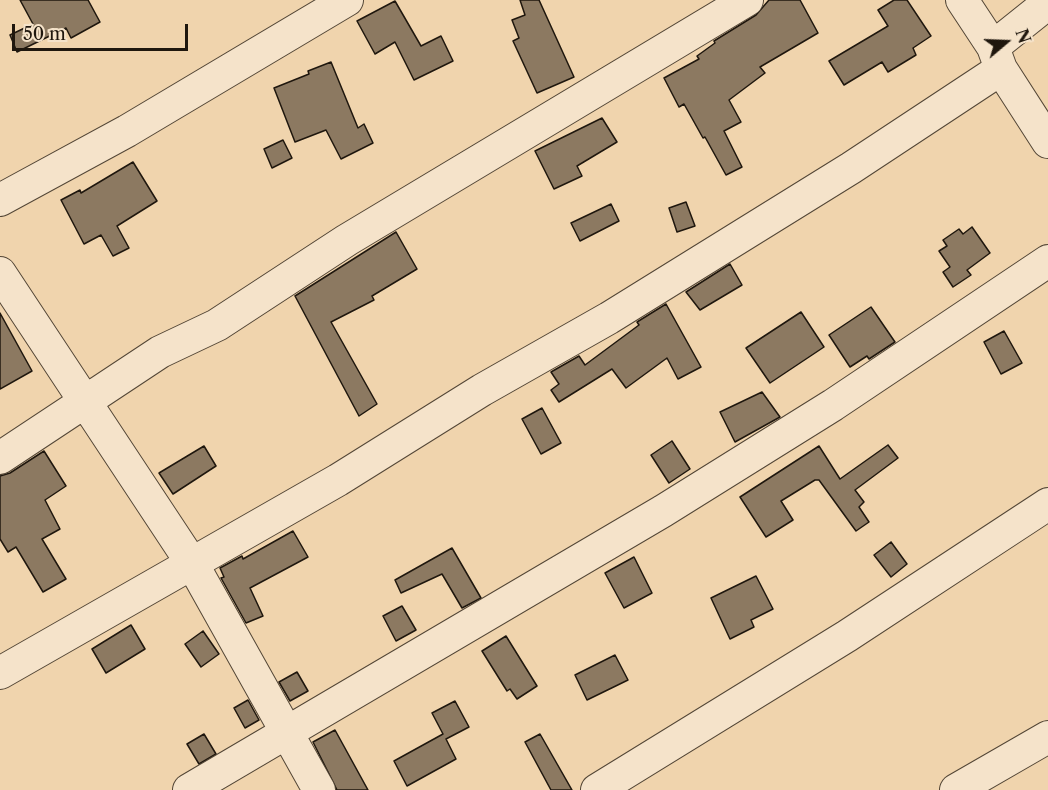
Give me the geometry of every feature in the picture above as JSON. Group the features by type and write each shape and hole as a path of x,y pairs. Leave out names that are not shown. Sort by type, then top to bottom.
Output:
{"street":[{"path":"0,200 23,190 126,131 347,0"},
{"path":"0,458 160,352 217,325 347,240 747,0"},
{"path":"963,0 1048,142"},
{"path":"0,673 193,565 338,480 482,390 609,318 851,168 997,58 1048,3"},
{"path":"189,790 663,511 833,405 1048,261"},
{"path":"0,273 193,565 319,790"},
{"path":"597,790 847,636 1048,504"},
{"path":"956,790 1048,737"}],"building":[{"path":"20,0 88,0 100,22 71,38 66,28 17,52 10,35 33,24"},
{"path":"520,0 539,0 574,77 537,93 513,41 519,38 512,20 525,15"},
{"path":"769,0 800,0 818,33 760,67 765,73 729,100 741,122 724,131 742,167 726,175 684,104 679,107 664,78 699,59 697,56 715,43 714,41 756,15"},
{"path":"894,0 907,0 931,36 913,48 916,55 888,72 882,62 844,85 829,61 888,26 878,10"},
{"path":"395,1 421,46 441,36 453,61 414,80 395,42 375,54 357,21"},
{"path":"331,62 358,128 364,124 373,143 341,159 326,130 295,142 274,88"},
{"path":"602,118 617,142 577,166 582,176 554,189 535,151"},
{"path":"283,140 292,158 272,168 264,149"},
{"path":"133,162 157,201 117,226 129,248 113,256 101,235 84,244 61,200 80,190 81,193"},
{"path":"686,202 695,226 677,232 669,208"},
{"path":"611,204 619,221 580,241 571,223"},
{"path":"972,227 990,253 967,270 971,275 953,287 943,272 950,267 939,251 947,246 943,240 959,229 963,234"},
{"path":"396,232 417,269 372,296 374,300 331,322 377,404 359,416 295,296"},
{"path":"730,264 742,285 700,310 686,292"},
{"path":"666,304 701,367 678,379 667,358 626,388 612,369 559,402 551,390 559,384 551,372 579,356 585,365 639,325 637,322"},
{"path":"871,307 895,342 869,359 867,356 850,367 829,335"},
{"path":"801,312 824,347 770,383 746,348"},
{"path":"0,313 32,371 0,389"},
{"path":"1004,331 1022,363 1001,374 984,342"},
{"path":"762,392 780,417 735,442 720,412"},
{"path":"542,408 561,443 541,454 522,419"},
{"path":"672,441 690,469 669,483 651,455"},
{"path":"888,445 898,458 855,490 864,502 859,507 869,522 856,531 819,480 815,480 781,501 793,520 766,537 740,497 819,446 840,479"},
{"path":"204,446 216,466 173,494 159,473"},
{"path":"44,451 66,486 45,500 60,529 42,539 66,579 43,592 16,547 8,552 0,539 0,476 10,473"},
{"path":"293,531 308,557 250,588 263,616 246,623 221,578 224,577 220,568 242,556 243,559"},
{"path":"891,542 907,564 891,577 874,555"},
{"path":"452,548 481,598 462,608 442,574 401,593 395,580"},
{"path":"634,557 652,593 624,608 605,573"},
{"path":"756,576 773,609 751,620 754,627 730,639 711,598"},
{"path":"402,606 416,630 396,641 383,616"},
{"path":"131,625 145,649 106,673 92,649"},
{"path":"203,631 219,654 201,667 185,644"},
{"path":"506,636 537,686 517,699 510,689 507,691 482,651"},
{"path":"615,655 628,680 587,700 575,675"},
{"path":"297,672 308,691 290,701 279,682"},
{"path":"248,700 259,720 245,728 234,708"},
{"path":"455,701 469,727 446,739 456,759 407,786 394,761 443,734 432,713"},
{"path":"335,730 368,790 337,790 313,742"},
{"path":"204,734 216,754 199,764 187,744"},
{"path":"540,734 572,790 551,790 525,742"}]}
